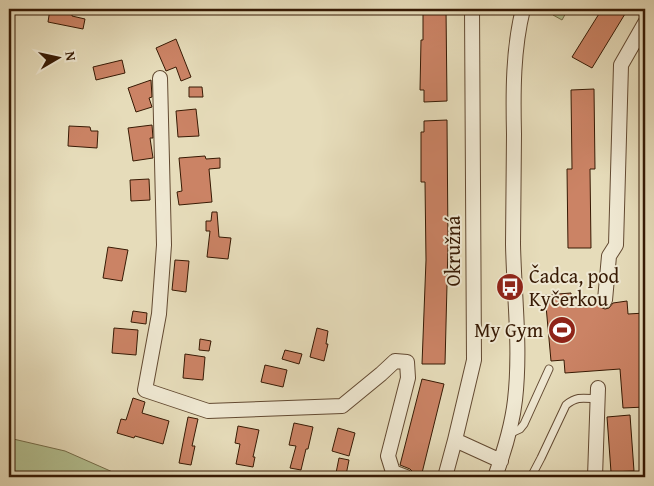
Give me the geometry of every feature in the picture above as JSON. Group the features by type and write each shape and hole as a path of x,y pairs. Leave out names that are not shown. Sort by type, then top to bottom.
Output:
{"street":[{"name":"Okružná","path":"445,477 474,360 472,9"},
{"path":"495,477 509,434 515,400 518,365 513,244 514,100 516,52 523,9"},
{"path":"605,300 609,256 616,245 621,65 645,23"},
{"path":"160,78 164,246 159,314 145,390 208,411 342,406 395,361 407,362 408,378 388,456 393,472 406,477"},
{"path":"595,477 598,394"},
{"path":"455,440 501,460"}],"lane":[{"path":"509,434 520,429 524,424 549,369"},
{"path":"531,477 566,405 573,399 598,394"}],"green space":[{"path":"556,9 567,11 562,20 553,15"},
{"path":"9,438 65,451 124,477 9,477"}],"building":[{"path":"50,9 72,13 72,16 85,19 83,29 48,22"},
{"path":"423,9 446,9 447,101 424,102 424,90 420,90"},
{"path":"602,9 628,9 592,68 572,57"},
{"path":"176,39 191,77 181,81 176,67 166,71 156,48"},
{"path":"122,60 125,73 96,80 93,67"},
{"path":"151,80 152,97 149,98 152,107 136,112 128,88"},
{"path":"189,87 202,87 203,97 189,97"},
{"path":"594,89 595,169 590,169 591,248 568,248 567,169 572,169 571,90"},
{"path":"196,109 199,136 178,137 176,111"},
{"path":"447,120 448,245 445,364 422,364 426,260 425,182 421,182 421,132 424,132 424,121"},
{"path":"152,125 153,138 150,138 153,158 133,161 128,128"},
{"path":"69,126 90,127 91,131 98,131 97,148 68,146"},
{"path":"205,156 206,159 220,158 220,168 209,169 212,202 179,205 177,192 182,191 179,158"},
{"path":"149,179 150,200 131,201 130,180"},
{"path":"212,212 217,212 219,237 231,238 228,259 207,257 210,231 206,231 206,221 211,221"},
{"path":"108,247 128,250 122,281 103,278"},
{"path":"175,260 189,261 186,292 172,290"},
{"path":"571,293 572,305 597,304 605,309 609,308 613,303 627,301 628,314 645,313 645,407 623,408 620,369 565,373 564,360 551,361 545,295"},
{"path":"133,311 147,313 146,324 131,322"},
{"path":"114,328 138,330 136,355 112,353"},
{"path":"317,328 328,331 326,344 328,344 324,361 310,357"},
{"path":"200,339 211,341 209,351 199,350"},
{"path":"285,350 302,354 299,364 282,359"},
{"path":"185,354 205,357 203,380 183,378"},
{"path":"265,365 287,370 283,387 261,382"},
{"path":"422,379 444,384 421,477 415,477 410,469 400,465"},
{"path":"133,398 145,402 142,413 169,421 163,444 117,433 121,419 126,420"},
{"path":"630,415 634,471 611,472 607,417"},
{"path":"188,417 198,419 192,446 195,446 191,465 179,463"},
{"path":"294,423 313,427 301,470 290,468 296,446 289,445"},
{"path":"238,426 259,430 253,457 255,457 253,467 236,464 240,444 235,443"},
{"path":"338,428 355,433 349,456 332,451"},
{"path":"339,458 349,460 346,475 336,473"}],"place":[{"name":"Čadca, pod Kyčerkou","path":"510,287"},
{"name":"My Gym","path":"562,330"}]}
